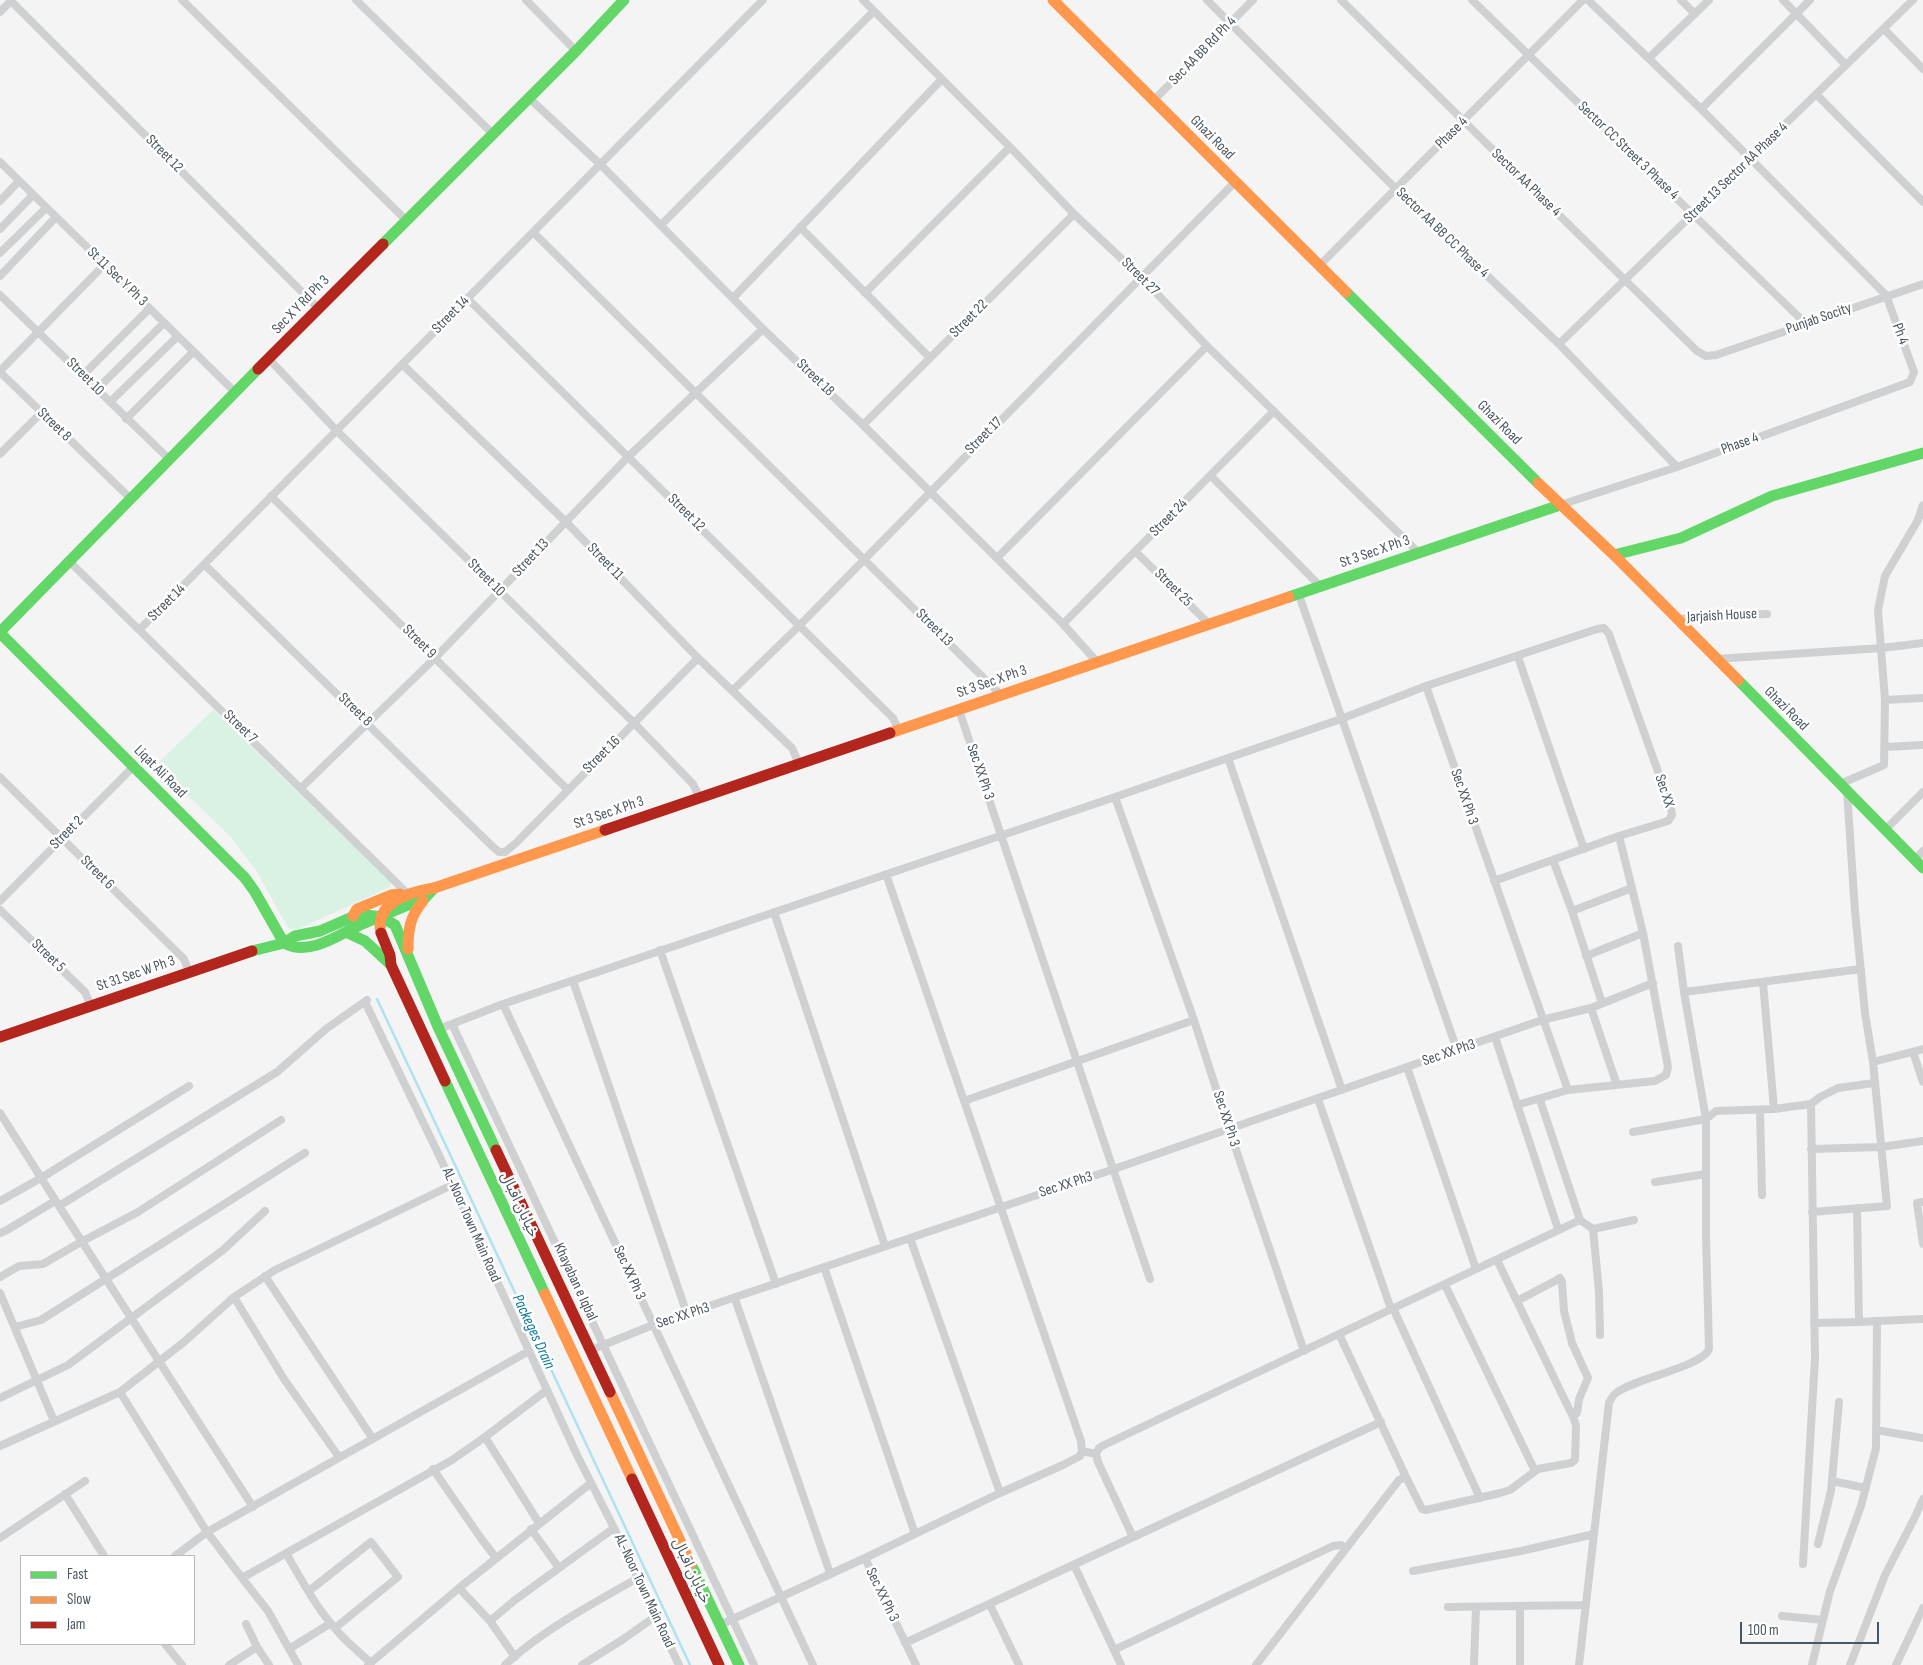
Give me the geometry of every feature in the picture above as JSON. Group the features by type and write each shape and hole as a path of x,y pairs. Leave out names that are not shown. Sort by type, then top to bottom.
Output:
{"main road":[{"name":"Sec X Y Rd Ph 3","path":"0,632 318,308 576,51 624,0"},
{"name":"Ghazi Road","path":"1053,0 1560,506 1614,555 1923,868"},
{"path":"1614,555 1681,538 1781,493 1923,453"},
{"name":"St 3 Sec X Ph 3","path":"381,917 390,903 423,889 434,888 509,864 1097,662 1299,595 1418,552 1560,506"},
{"name":"Liqat Ali Road","path":"0,632 245,878 284,943"},
{"path":"408,956 410,920 414,910 434,888"},
{"path":"352,918 357,909 386,897 396,894 408,895"},
{"path":"381,917 425,898"},
{"name":"St 31 Sec W Ph 3","path":"0,1037 235,956 284,943 295,936 320,932 364,914 381,917"},
{"name":"St 31 Sec W Ph 3","path":"284,943 301,948 319,944 381,917"},
{"name":"Khayaban e Iqbal","path":"381,917 395,925 439,1029 739,1665"},
{"name":"خیابان اقبال","path":"381,917 380,930 392,958 391,965 719,1665"},
{"path":"348,933 365,941 391,965"},
{"path":"626,1468 642,1461"}],"street":[{"path":"0,12 11,0"},
{"name":"Street 12","path":"11,0 318,308"},
{"path":"182,0 406,220"},
{"path":"356,0 493,134"},
{"path":"526,0 576,51"},
{"name":"Street 14","path":"140,629 763,0"},
{"name":"Street 27","path":"862,0 1010,146 1074,214 1142,278 1207,346 1418,552"},
{"name":"Sector AA BB CC Phase 4","path":"1207,0 1396,189 1560,344 1677,467"},
{"name":"Sec AA BB Rd Ph 4","path":"1154,101 1253,0"},
{"name":"Sector AA Phase 4","path":"1341,0 1696,351 1706,356 1716,355"},
{"name":"Sector CC Street 3 Phase 4","path":"1472,0 1805,324"},
{"name":"Phase 4","path":"1320,265 1582,0"},
{"path":"1588,0 1701,108 1886,295"},
{"path":"1681,0 1695,14"},
{"path":"1649,58 1709,0"},
{"path":"1782,0 1846,65"},
{"path":"1701,108 1810,0"},
{"name":"Street 13 Sector AA Phase 4","path":"1560,344 1913,0"},
{"path":"661,225 874,11"},
{"path":"1884,29 1923,69"},
{"path":"734,298 942,79"},
{"path":"1816,94 1923,202"},
{"name":"Street 18","path":"529,98 601,165 763,329 1064,624 1097,662"},
{"path":"865,292 1010,146"},
{"name":"St 11 Sec Y Ph 3","path":"0,162 235,392"},
{"path":"0,201 19,181"},
{"name":"Street 17","path":"733,690 799,626 1235,182"},
{"path":"0,229 33,195"},
{"path":"0,253 46,208"},
{"name":"Street 22","path":"863,425 1074,214"},
{"path":"0,276 56,218"},
{"path":"800,227 930,358"},
{"name":"Street 13","path":"533,232 1001,695"},
{"path":"0,371 104,265"},
{"name":"Punjab Socity","path":"1716,355 1886,295 1923,284"},
{"name":"Street 10","path":"0,295 126,419 170,459"},
{"name":"Ph 4","path":"1886,295 1914,372"},
{"name":"Street 12","path":"467,298 893,718 899,731"},
{"path":"83,375 149,309"},
{"path":"97,389 164,323"},
{"name":"Street 13","path":"302,788 435,658 629,456 763,329"},
{"path":"110,402 177,337"},
{"path":"997,558 1207,346"},
{"path":"126,419 193,352"},
{"name":"Street 10","path":"269,359 337,431 634,723 693,784 700,798"},
{"name":"Street 11","path":"402,365 565,521 698,658 792,748 799,764"},
{"name":"Street 8","path":"0,371 131,499"},
{"name":"Phase 4","path":"1560,506 1677,467 1910,382 1914,372"},
{"name":"Street 24","path":"1064,624 1274,411"},
{"path":"0,454 41,413"},
{"path":"1212,476 1321,587"},
{"name":"Street 9","path":"271,496 567,790"},
{"path":"1812,1212 1887,1206 1843,788 1884,765 1885,700 1878,610 1885,576 1918,520 1923,504"},
{"name":"Street 25","path":"1136,552 1209,624"},
{"name":"Street 7","path":"70,562 302,788 408,895"},
{"name":"Street 8","path":"205,565 492,846 499,852 505,852"},
{"path":"1299,595 1457,1050"},
{"name":"Jarjaish House","path":"1676,619 1767,614"},
{"name":"Sec XX","path":"1494,881 1584,848 1668,821 1672,816 1671,808 1609,634 1604,628 1518,657"},
{"path":"1716,659 1882,648 1923,643"},
{"path":"439,1029 502,1004 1115,797 1341,719 1426,686 1518,657 1584,848"},
{"name":"Street 16","path":"505,852 698,658"},
{"name":"Sec XX Ph 3","path":"1426,686 1568,1090"},
{"path":"1885,700 1923,698"},
{"name":"Sec XX Ph 3","path":"959,710 1150,1279"},
{"path":"1885,747 1923,744"},
{"path":"1228,758 1342,1090"},
{"name":"Street 2","path":"0,901 134,766"},
{"name":"Street 6","path":"0,777 184,959 190,972"},
{"path":"1885,830 1923,792"},
{"name":"Sec XX Ph 3","path":"1115,797 1194,1020 1304,1351"},
{"path":"1517,1105 1540,1100 1568,1090 1655,1081 1666,1075 1668,1067 1653,984 1620,836"},
{"path":"1914,860 1923,851"},
{"path":"505,852 509,864"},
{"path":"1553,860 1602,1003"},
{"path":"864,1558 1000,1492 1063,1465 1080,1456 1082,1452 1081,1441 886,874"},
{"path":"1572,911 1632,888"},
{"name":"Street 5","path":"0,910 85,992 91,1006"},
{"path":"774,912 885,1246"},
{"path":"1586,956 1643,933"},
{"path":"1579,1665 1609,1402 1615,1394 1654,1376 1700,1360 1707,1355 1709,1339 1706,1235 1706,1119 1678,946"},
{"path":"660,950 776,1284"},
{"path":"1684,992 1861,970"},
{"path":"573,981 687,1314"},
{"path":"1763,982 1774,1109"},
{"name":"Sec XX Ph3","path":"591,1350 653,1325 735,1299 1114,1169 1542,1020 1590,1008 1653,984"},
{"name":"AL-Noor Town Main Road","path":"57,1203 276,1072 326,1028 366,1001 547,1390 679,1665"},
{"name":"Sec XX Ph 3","path":"502,1004 813,1665"},
{"path":"1590,1008 1617,1085"},
{"path":"964,1101 1194,1020"},
{"path":"452,1024 754,1665"},
{"path":"1495,1037 1558,1230"},
{"path":"1873,1062 1923,1049"},
{"path":"1913,1052 1923,1082"},
{"path":"1407,1067 1476,1269"},
{"path":"1633,1132 1706,1119 1716,1111 1774,1109 1811,1104 1838,1088 1874,1083"},
{"path":"0,1201 41,1178 189,1086"},
{"path":"1318,1099 1392,1309 1480,1498"},
{"path":"1540,1100 1580,1220 1593,1228 1634,1220"},
{"path":"1803,1564 1815,1358 1811,1104"},
{"path":"1760,1110 1762,1195"},
{"path":"0,1112 158,1363 252,1507"},
{"path":"0,1277 18,1266 43,1264 138,1212 281,1120"},
{"path":"1811,1149 1881,1147 1923,1141"},
{"path":"16,1327 41,1320 305,1153"},
{"path":"1655,1182 1706,1174"},
{"path":"0,1446 120,1392 158,1363 234,1297 275,1270 452,1185"},
{"path":"1923,1202 1917,1203 1923,1244"},
{"path":"0,1233 57,1203"},
{"path":"1857,1208 1859,1322"},
{"path":"0,1398 68,1365 223,1250 265,1211"},
{"path":"1133,1537 1098,1462 1096,1454 1099,1448 1580,1220"},
{"path":"1593,1228 1599,1292 1600,1334"},
{"path":"910,1238 1000,1492"},
{"path":"1339,1334 1406,1477 1420,1505 1426,1510 1510,1490 1542,1467 1571,1463 1575,1460 1576,1426 1573,1416 1497,1260"},
{"path":"824,1267 915,1534"},
{"path":"265,1276 374,1439"},
{"path":"1517,1301 1560,1278 1562,1282 1564,1311 1572,1344 1588,1378 1579,1399 1577,1413 1573,1416"},
{"path":"1445,1285 1534,1471"},
{"path":"0,1293 16,1327 54,1421"},
{"path":"234,1297 284,1379 339,1458"},
{"path":"735,1299 830,1573"},
{"path":"1814,1323 1923,1319"},
{"path":"1812,1665 1830,1591 1861,1506 1876,1448 1877,1321"},
{"path":"176,1555 207,1532 529,1351"},
{"path":"242,1578 452,1460 547,1390"},
{"path":"120,1392 207,1532 268,1611 298,1665"},
{"path":"1818,1544 1832,1481 1839,1402"},
{"path":"905,1643 1381,1422"},
{"path":"1876,1430 1923,1438"},
{"path":"485,1437 539,1523"},
{"path":"1082,1452 1096,1454"},
{"path":"433,1469 496,1558"},
{"path":"1256,1665 1399,1480 1406,1477"},
{"path":"0,1538 85,1481"},
{"path":"1832,1481 1866,1488"},
{"path":"286,1553 333,1626 370,1664 531,1529 591,1483"},
{"path":"65,1494 103,1555"},
{"path":"1850,1665 1885,1575 1916,1517 1923,1499"},
{"path":"490,1621 614,1528"},
{"path":"531,1529 559,1568"},
{"path":"1413,1571 1521,1551 1594,1534"},
{"path":"289,1649 333,1626 398,1577 371,1542 309,1591"},
{"path":"1114,1650 1333,1546 1340,1545 1345,1548"},
{"name":"Sec XX Ph 3","path":"720,1625 864,1558 916,1665"},
{"path":"1074,1565 1121,1665"},
{"path":"505,1665 547,1633 598,1600 638,1578"},
{"path":"459,1588 490,1621 515,1656"},
{"path":"990,1605 1018,1665"},
{"path":"1448,1607 1586,1605"},
{"path":"1474,1665 1476,1607"},
{"path":"1520,1607 1520,1664"},
{"path":"1896,1665 1923,1608"},
{"path":"582,1665 656,1616"},
{"path":"1782,1616 1822,1620"},
{"path":"246,1624 256,1647 269,1665"},
{"path":"166,1645 182,1665"},
{"path":"229,1665 256,1647"}],"green space":[{"path":"213,710 391,882 390,887 298,929 290,929 287,926 257,872 231,837 156,765"}],"waterway":[{"name":"Packeges Drain","path":"377,999 690,1665"}],"traffic: fast":[{"path":"383,244 576,51 624,0"},
{"path":"1346,292 1538,483"},
{"path":"0,632 258,369"},
{"path":"1614,555 1681,538 1772,496 1923,453"},
{"path":"1289,597 1560,505"},
{"path":"0,633 245,878 284,943"},
{"path":"1738,680 1923,868"},
{"path":"284,943 303,948 323,943 360,925 425,898 434,888"},
{"path":"252,951 284,943 295,936 320,931 359,914 381,917 395,925 439,1029 496,1150"},
{"path":"348,933 365,941 391,965"},
{"path":"445,1081 545,1294"},
{"path":"691,1564 739,1665"}],"traffic: slow":[{"path":"1053,0 1346,292"},
{"path":"1538,483 1614,555 1738,680"},
{"path":"890,733 1289,597"},
{"path":"381,933 380,922 383,913 396,900 415,892 434,888 605,830"},
{"path":"353,916 357,909 391,895 400,894"},
{"path":"408,949 411,924 415,912 423,901"},
{"path":"545,1294 632,1479"},
{"path":"610,1392 691,1564"}],"traffic: jam":[{"path":"258,369 383,244"},
{"path":"605,830 890,733"},
{"path":"381,933 390,955 391,965 445,1081"},
{"path":"0,1037 252,951"},
{"path":"496,1150 610,1392"},
{"path":"632,1479 719,1665"}]}
